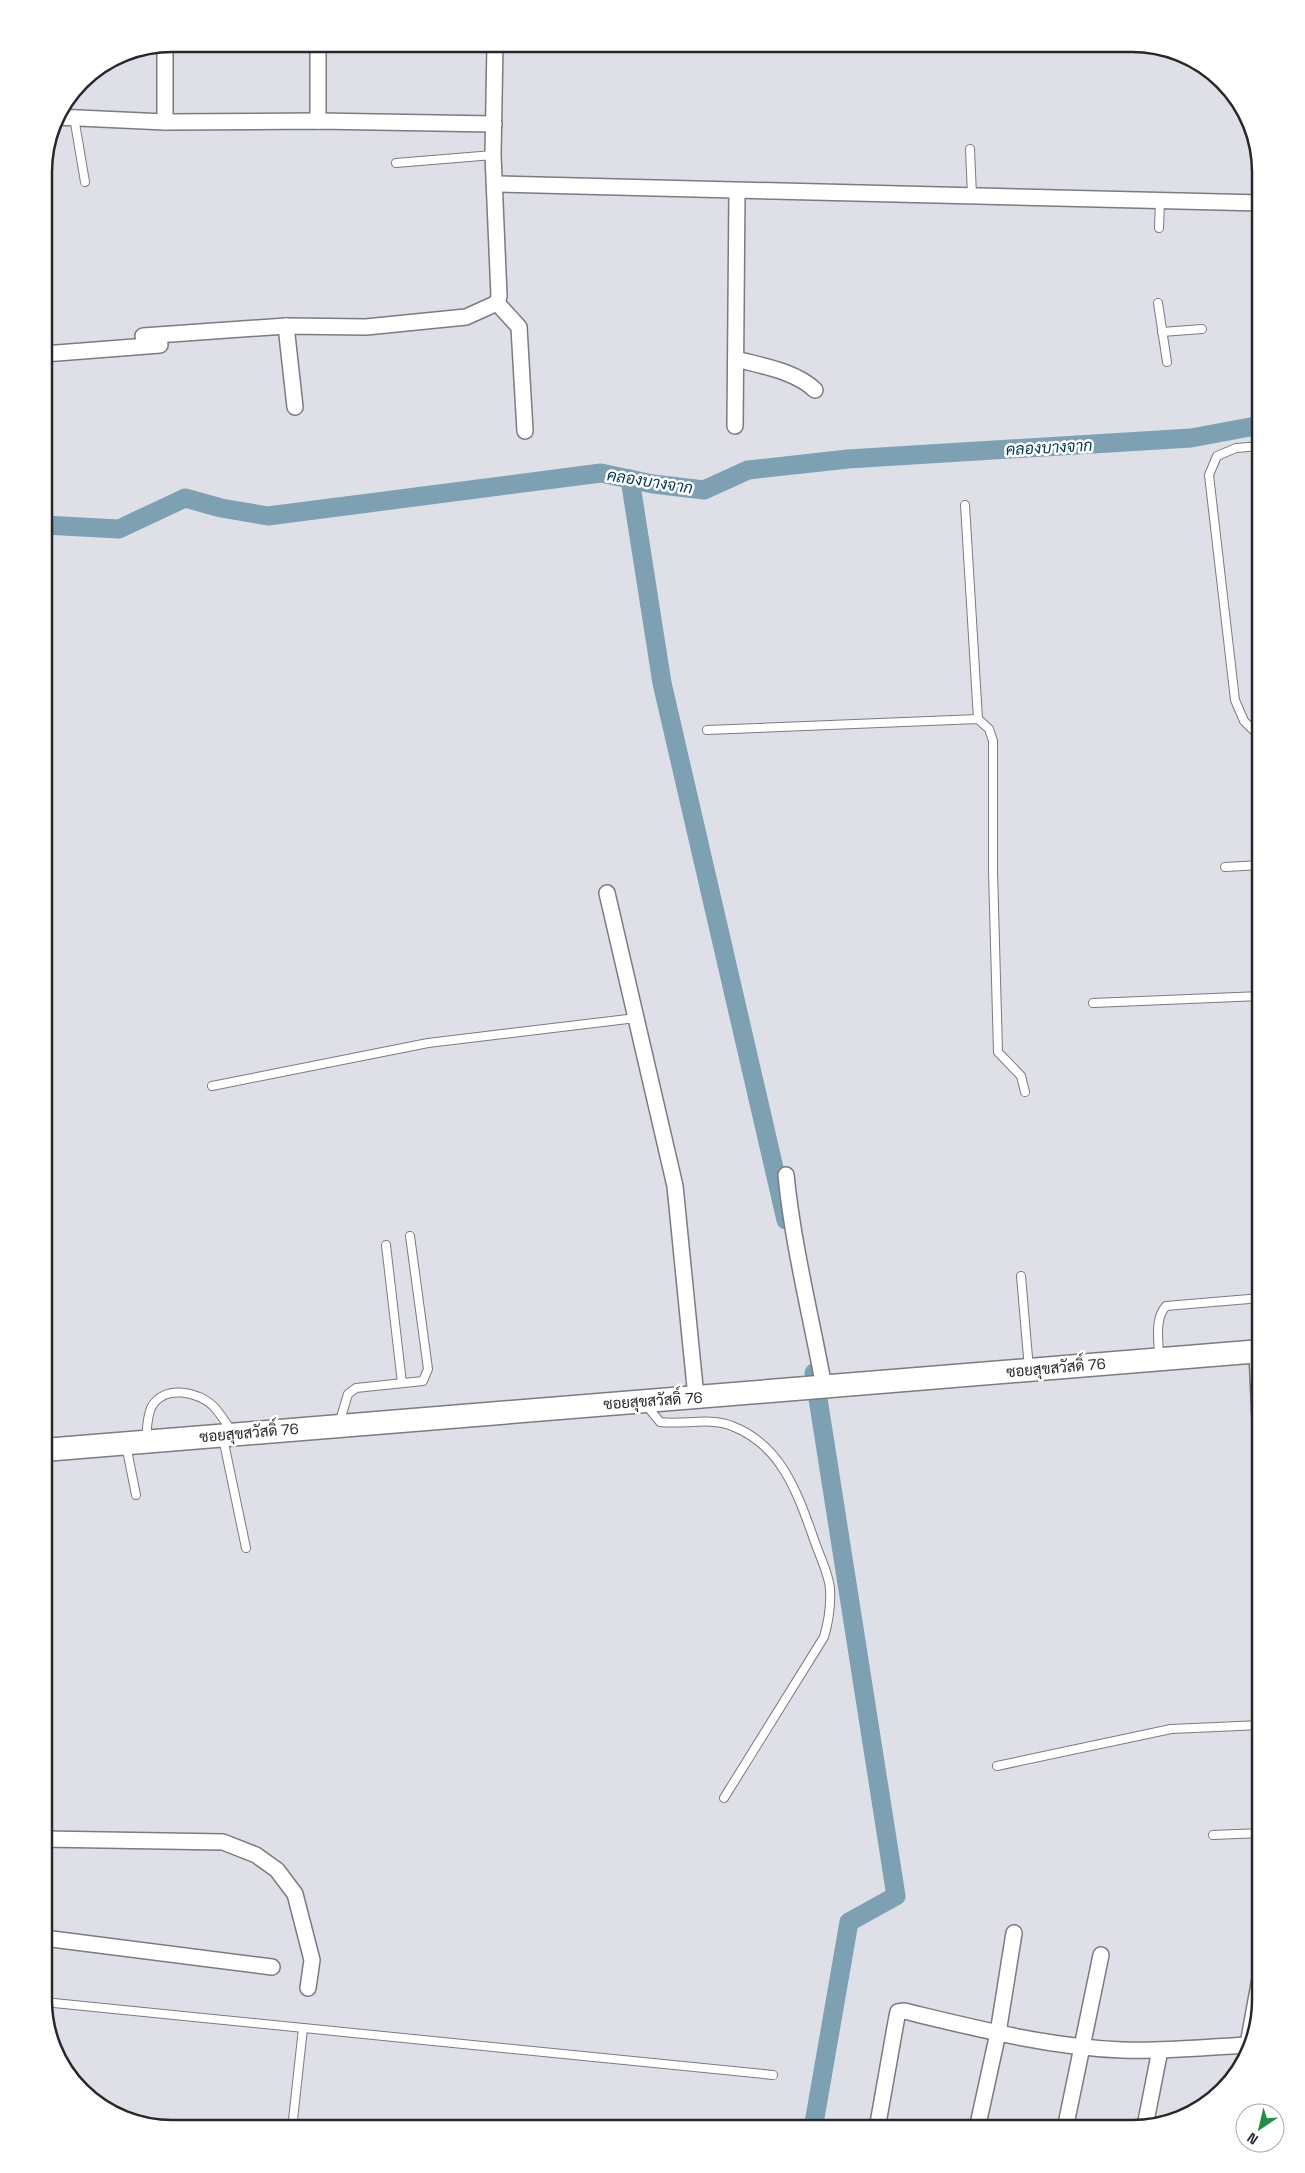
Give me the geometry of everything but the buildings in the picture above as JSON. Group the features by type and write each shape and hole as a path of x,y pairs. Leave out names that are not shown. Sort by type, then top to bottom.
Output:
{"street":[{"path":"318,52 318,121"},
{"path":"143,336 286,326 366,327 466,317 497,303 499,296 493,155 495,52"},
{"path":"164,122 165,53"},
{"path":"66,117 164,122 318,121 494,124"},
{"path":"495,184 1252,203"},
{"path":"735,426 737,191"},
{"path":"497,303 519,327 525,431"},
{"path":"286,326 295,407"},
{"path":"53,353 242,337"},
{"path":"736,359 794,377 806,382 815,390"},
{"path":"606,893 675,1186 696,1397"},
{"path":"786,1175 792,1233 799,1258 822,1387"},
{"name":"ซอยสุขสวัสดิ์ 76","path":"52,1449 1252,1352"},
{"path":"52,1839 224,1842 256,1855 277,1870 295,1894 312,1960 308,1988"},
{"path":"979,2120 998,2033 1014,1933"},
{"path":"52,1939 272,1967"},
{"path":"1067,2120 1101,1955"},
{"path":"880,2120 898,2012 904,2011 998,2033 1081,2047 1160,2050 1244,2044"},
{"path":"1146,2119 1160,2050"}],"lane":[{"path":"74,117 85,182"},
{"path":"970,149 972,196"},
{"path":"396,162 493,155"},
{"path":"1159,228 1160,200"},
{"path":"1158,303 1167,362"},
{"path":"1162,332 1202,329"},
{"path":"1252,447 1236,448 1217,456 1209,475 1235,700 1244,720 1252,728"},
{"path":"965,505 978,719 989,729 993,741 993,871 998,1052 1020,1076 1024,1092"},
{"path":"707,730 978,719"},
{"path":"1224,867 1252,865"},
{"path":"1093,1002 1252,996"},
{"path":"212,1086 428,1043 636,1018"},
{"path":"338,1426 348,1394 356,1388 422,1381 428,1369 410,1236"},
{"path":"386,1245 402,1383"},
{"path":"1021,1276 1029,1370"},
{"path":"1159,1360 1158,1320 1160,1312 1166,1306 1252,1299"},
{"path":"136,1495 136,1442 157,1399 178,1392 201,1398 215,1407 228,1435 246,1548"},
{"path":"643,1401 660,1422 730,1424 751,1434 765,1447 786,1469 798,1494 830,1586 830,1615 824,1637 724,1798"},
{"path":"997,1766 1162,1730 1252,1725"},
{"path":"1212,1835 1252,1833"},
{"path":"52,2003 773,2075"},
{"path":"293,2120 303,2028"}],"waterway":[{"name":"คลองบางจาก","path":"53,525 119,529 185,498 221,508 268,516 601,473 653,484 704,490 748,470 848,459 1191,438 1252,427"},
{"path":"630,479 662,683 786,1220"},
{"path":"814,1373 896,1896 849,1922 815,2120"}]}
